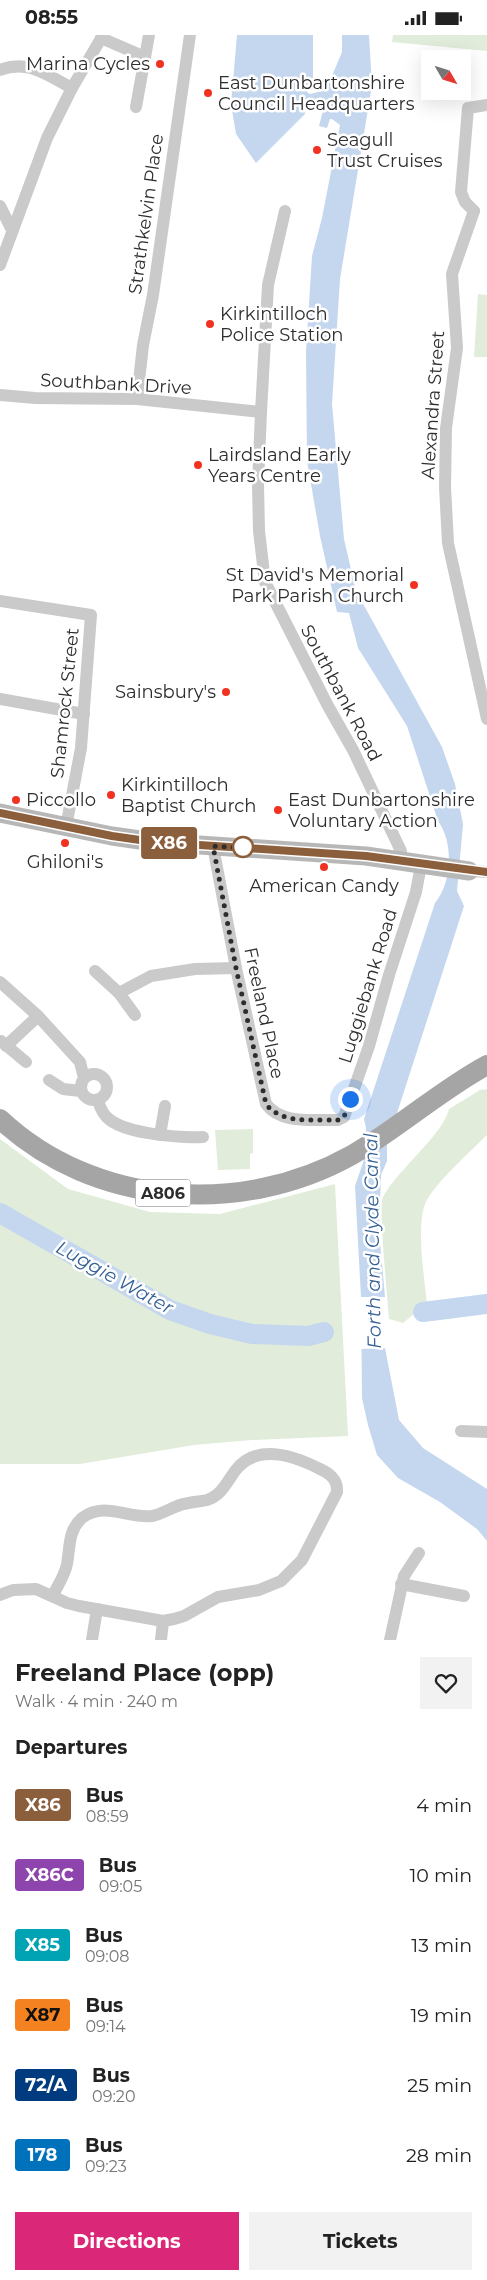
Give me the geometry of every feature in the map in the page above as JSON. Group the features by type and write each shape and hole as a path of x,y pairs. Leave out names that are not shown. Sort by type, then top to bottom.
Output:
{"main road":[{"name":"A806","path":"0,1119 35,1147 69,1167 118,1184 167,1194 218,1195 292,1181 340,1161 367,1146 487,1065"}],"street":[{"path":"136,107 149,35"},
{"name":"Strathkelvin Place","path":"137,399 143,345 153,295 190,35"},
{"path":"0,265 47,138 72,88 102,37 145,57"},
{"path":"0,70 13,65 34,67 72,88"},
{"path":"480,212 465,202 461,192 468,108 487,105"},
{"path":"0,206 12,230"},
{"name":"Southbank Road","path":"285,211 268,285 261,413 259,524 265,582 328,707 353,750 401,851 401,861"},
{"name":"Alexandra Street","path":"480,212 452,274 457,348 446,428 445,487 448,543 487,719"},
{"name":"Southbank Drive","path":"0,395 35,398 137,399 261,413"},
{"name":"Shamrock Street","path":"0,601 88,613 92,619 81,748 66,827"},
{"path":"0,699 84,714"},
{"path":"0,813 112,836 213,846 331,853 478,871"},
{"name":"Freeland Place","path":"213,846 236,968 266,1104 272,1112 284,1118 338,1120 344,1117"},
{"name":"Luggiebank Road","path":"344,1117 369,1046 389,975 425,865"},
{"path":"119,993 151,976 195,969 236,968"},
{"path":"95,971 119,993 135,1015"},
{"path":"0,982 38,1017 80,1062 84,1078 81,1091"},
{"path":"26,1062 3,1043 38,1017"},
{"path":"50,1080 63,1089 81,1091 86,1098 98,1100 105,1095 106,1082 96,1074 84,1078"},
{"path":"98,1100 102,1112 116,1124 160,1135 184,1138 203,1137"},
{"path":"160,1135 165,1105"},
{"path":"461,1431 487,1432"},
{"path":"0,1595 13,1590 36,1589 53,1595 67,1603 97,1609 163,1621 184,1616 228,1594 270,1587 291,1573 306,1553 338,1493 336,1482 332,1475 295,1458 276,1453 263,1454 244,1461 220,1492 208,1499 183,1504 154,1515 140,1516 109,1510 95,1512 82,1518 72,1533 67,1564 53,1595"},
{"path":"390,1640 401,1584 408,1568 419,1553"},
{"path":"401,1584 464,1596"},
{"path":"92,1640 97,1609"},
{"path":"161,1640 163,1621"}],"green space":[{"path":"393,35 487,35 487,51 392,42"},
{"path":"478,294 487,295 487,357 474,357"},
{"path":"487,1089 487,1135 442,1180 424,1207 421,1241 427,1303 403,1323 389,1319 382,1235 383,1197 399,1175 438,1130 449,1109 480,1090"},
{"path":"253,1129 253,1153 250,1154 250,1169 218,1170 215,1130"},
{"path":"0,1139 68,1189 150,1212 220,1214 335,1184 348,1436 252,1440 194,1445 80,1464 0,1464"}],"water":[{"name":"Forth and Clyde Canal","path":"237,35 313,35 313,82 306,85 307,92 310,94 322,91 329,83 342,52 342,35 369,35 372,85 340,279 332,404 344,539 356,591 442,747 455,784 463,824 457,891 464,906 387,1144 387,1161 381,1175 379,1231 385,1297 385,1348 399,1420 423,1448 487,1489 487,1541 477,1529 440,1502 398,1478 377,1455 362,1398 361,1297 355,1186 365,1157 366,1128 364,1119 435,903 445,884 448,874 449,851 447,840 438,821 407,726 358,648 349,613 337,612 320,536 307,461 306,352 312,256 322,218 340,125 330,119 327,128 319,126 325,103 317,102 303,107 305,114 256,163 236,134 231,104"}],"pier":[{"path":"359,1297 387,1297 388,1348 359,1349"}],"waterway":[{"name":"Luggie Water","path":"0,1213 170,1310 210,1324 252,1334 308,1336 324,1332"},
{"name":"Luggie Water","path":"423,1312 487,1304"}],"bus line":[{"name":"X86","path":"0,813 112,836 154,842 366,856 430,866 487,872"}],"place":[{"name":"Marina Cycles","path":"160,64"},
{"name":"East Dunbartonshire Council Headquarters","path":"208,93"},
{"name":"Seagull Trust Cruises","path":"317,150"},
{"name":"Kirkintilloch Police Station","path":"210,324"},
{"name":"Lairdsland Early Years Centre","path":"198,465"},
{"name":"St David's Memorial Park Parish Church","path":"414,585"},
{"name":"Sainsbury's","path":"226,692"},
{"name":"Kirkintilloch Baptist Church","path":"111,795"},
{"name":"Piccollo","path":"16,800"},
{"name":"East Dunbartonshire Voluntary Action","path":"278,810"},
{"name":"Ghiloni's","path":"65,843"},
{"name":"American Candy","path":"324,867"}],"route":[{"path":"243,847 247,848 213,846 236,968 266,1104 272,1112 284,1118 338,1120 344,1117 350,1099"}]}
